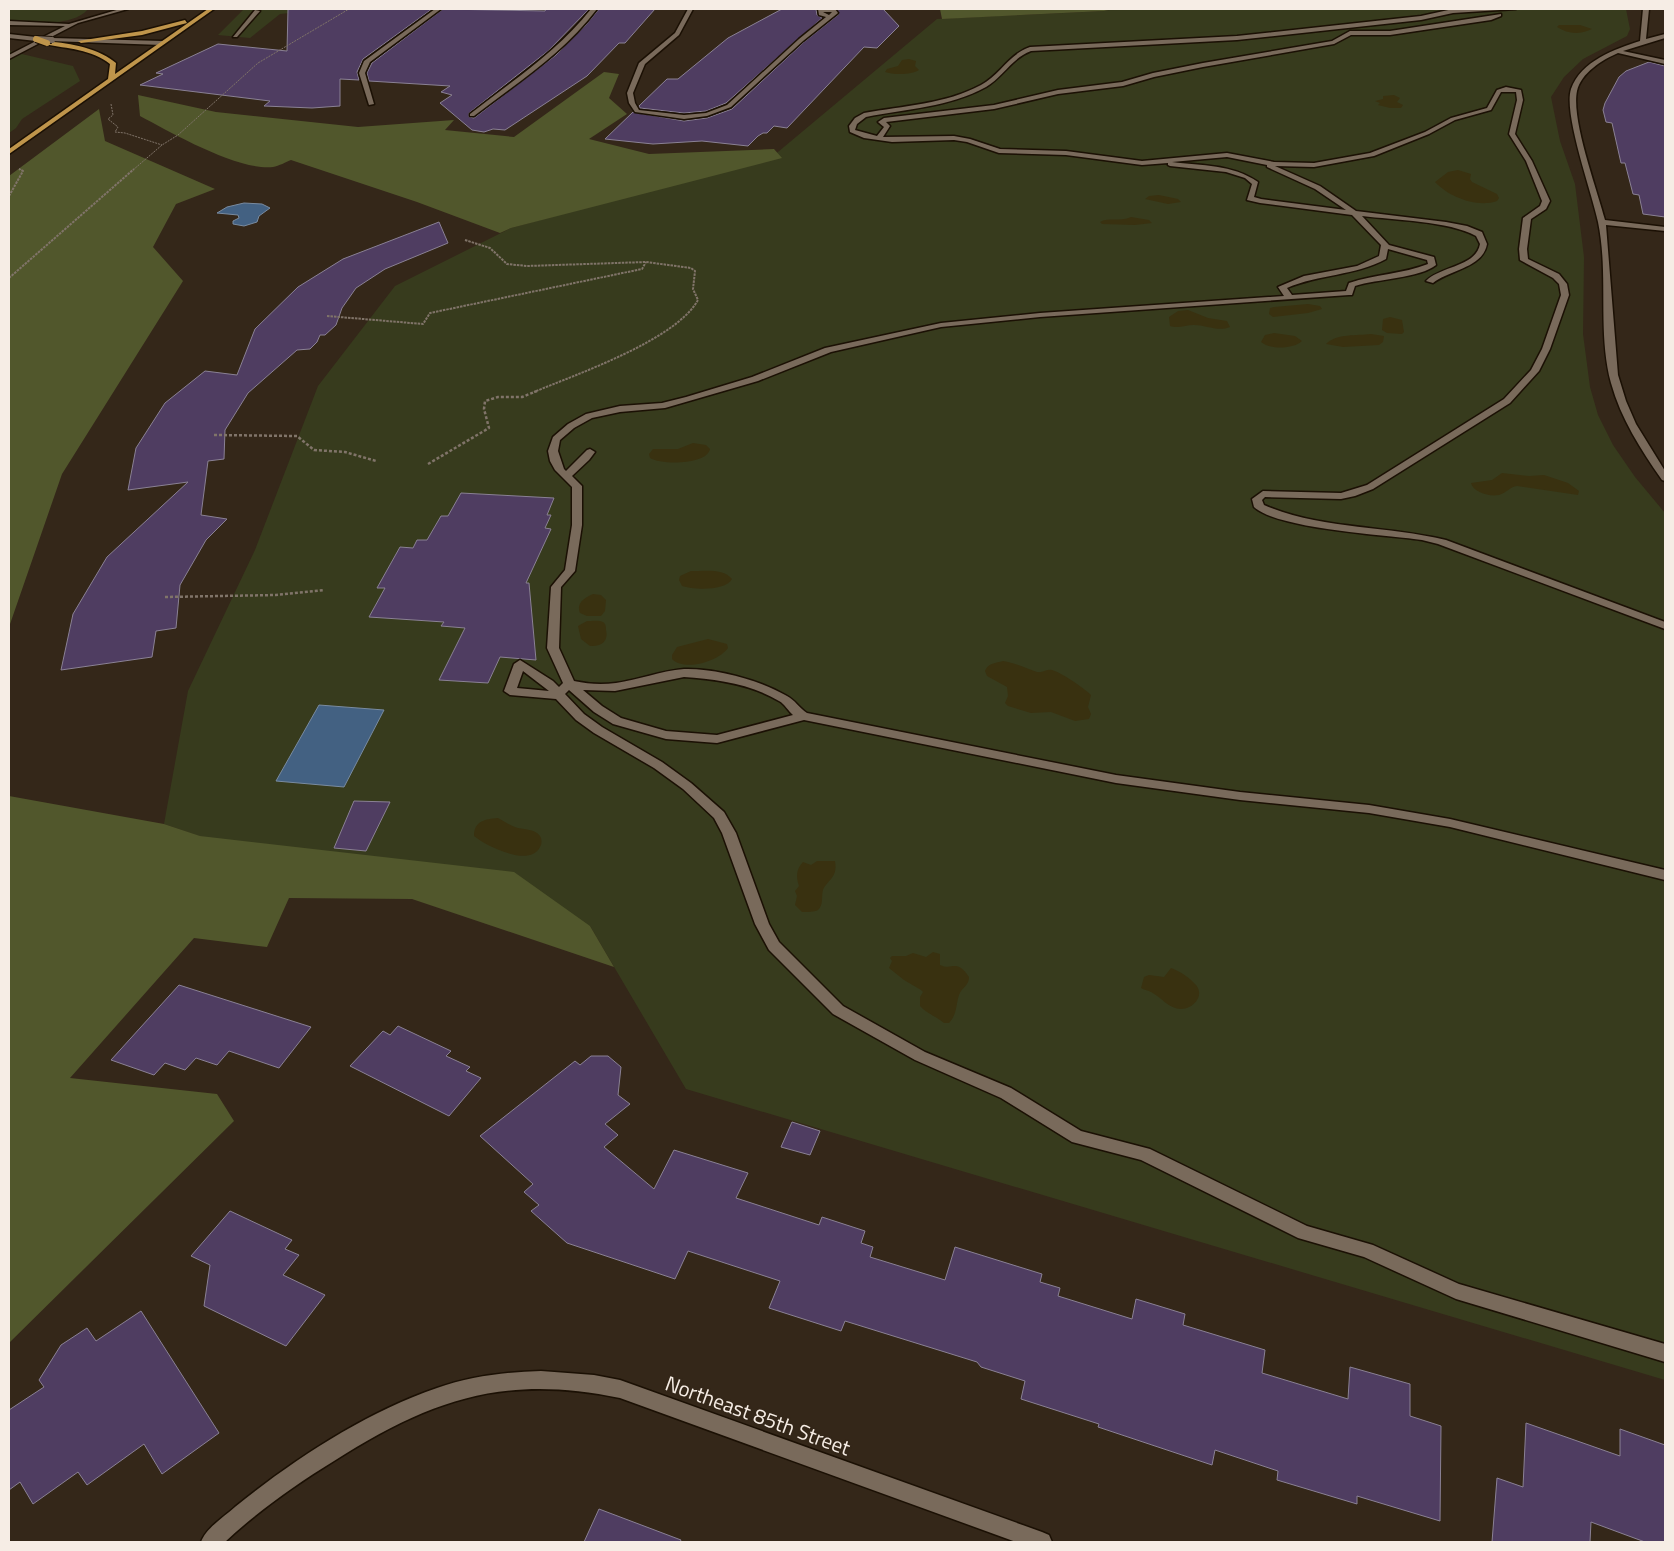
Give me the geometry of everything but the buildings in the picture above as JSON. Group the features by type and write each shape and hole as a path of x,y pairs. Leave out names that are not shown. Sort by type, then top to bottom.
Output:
{"main road":[{"path":"9,152 211,9"},
{"path":"81,41 142,34 197,18"},
{"path":"139,59 156,54 194,26 197,18"},
{"path":"36,39 82,49 106,57 113,63 110,80"}],"street":[{"path":"9,57 76,22 110,10 125,9"},
{"path":"371,104 362,73 367,61 438,9"},
{"path":"472,115 560,45 584,22 594,9"},
{"path":"690,9 677,34 642,63 630,92 632,103 638,111 659,116 684,118 705,116 718,112 729,106 830,17"},
{"path":"879,139 880,134 886,130 887,126 881,122 884,120 994,107 1058,92 1115,85 1153,74 1334,42 1350,33 1390,33 1491,18 1508,9"},
{"path":"1430,281 1441,272 1469,262 1478,254 1483,248 1483,239 1480,235 1472,231 1435,223 1260,201 1250,198 1256,183 1249,177 1234,172 1066,153 999,151 968,140 954,138 906,141 879,139 852,131 852,126 855,121 864,115 878,111 954,99 994,79 1015,56 1030,49 1248,37 1421,18 1453,11 1513,9"},
{"path":"1643,42 1646,9"},
{"path":"235,36 257,11"},
{"path":"9,23 59,25 76,22"},
{"path":"9,36 36,39"},
{"path":"1665,36 1617,51 1596,63 1587,71 1574,90 1573,111 1602,222 1611,364 1616,387 1628,418 1642,446 1665,478"},
{"path":"50,41 162,43"},
{"path":"1617,51 1665,62"},
{"path":"1255,162 1314,165 1372,155 1427,133 1441,124 1489,109 1502,89 1519,91 1520,100 1512,134 1529,161 1546,201 1543,207 1527,218 1523,249 1524,260 1556,276 1563,284 1565,295 1546,350 1535,371 1507,401 1487,415 1370,486 1352,494 1341,496 1263,494 1257,499 1259,507 1273,514 1300,520 1422,536 1665,626"},
{"path":"1142,163 1227,155 1255,162 1323,189 1375,231 1385,246 1431,259 1432,265 1420,270 1366,280 1352,285 1349,294 1078,312 941,325 828,350 755,379 662,406 620,409 589,416 571,426 556,439 553,451 555,461 560,470 577,486 577,525 570,571 556,587 553,648 564,690 580,717 598,730 658,765 687,786 719,815 729,833 762,924 774,946 838,1010 920,1056 1006,1093 1064,1130 1078,1136 1144,1154 1304,1233 1366,1250 1456,1291 1665,1353"},
{"path":"1602,222 1665,229"},
{"path":"1290,298 1282,287 1295,280 1371,265 1383,257 1385,246"},
{"path":"566,476 590,452"},
{"path":"564,690 615,687 684,673 716,675 755,686 785,699 796,711 804,716 1116,779 1240,796 1369,809 1450,823 1665,875"},
{"path":"564,690 618,721 666,735 717,738 804,716"},
{"name":"Northeast 85th Street","path":"211,1542 238,1516 287,1480 329,1453 413,1406 451,1393 515,1381 559,1380 598,1384 620,1389 1042,1542"}],"path":[{"path":"9,278 162,146 178,135 258,62 349,9"},
{"path":"106,104 112,104 113,115 108,119 118,127 115,132 125,133 162,146"},
{"path":"9,196 23,171 17,168"},
{"path":"428,464 489,428 484,409 485,401 498,397 522,397 624,355 678,323 692,311 698,300 694,290 695,271 680,265 646,262 527,266 507,264 490,248 465,240"},
{"path":"327,316 422,324 430,313 642,269 646,262"},
{"path":"214,435 297,436 314,450 345,452 376,461"},
{"path":"164,597 324,590"}],"green space":[{"path":"9,9 88,9 73,19 40,23 9,22"},
{"path":"244,9 313,9 280,14 250,38 218,35"},
{"path":"940,9 1113,9 942,19"},
{"path":"1113,9 1626,9 1630,29 1627,36 1583,59 1564,77 1551,97 1560,141 1575,184 1584,257 1583,334 1590,387 1598,415 1613,445 1635,477 1665,513 1665,1380 686,1089 590,926 199,836 164,824 188,691 255,550 318,386 395,286 511,228 772,157 937,19"},
{"path":"9,51 73,66 80,81 22,119 16,128 9,133"},
{"path":"604,72 619,74 609,98 627,114 589,139 649,154 774,149 782,158 511,228 500,233 417,202 291,160 273,167 259,167 224,157 187,141 140,116 138,95 216,112 358,127 454,120 445,130 514,137"},
{"path":"99,109 105,141 215,189 176,204 153,247 183,281 62,474 9,627 9,176"},
{"path":"9,796 164,824 200,836 514,872 590,926 614,967 412,899 289,898 267,947 194,938 70,1078 217,1094 234,1121 9,1343"}],"sand":[{"path":"1559,25 1580,25 1592,29 1574,33 1557,27"},
{"path":"902,60 916,61 915,66 919,70 902,74 885,72 887,69 898,66"},
{"path":"1394,95 1400,98 1397,102 1403,105 1401,108 1378,105 1380,103 1375,101 1383,99 1383,96"},
{"path":"1458,170 1471,174 1470,179 1472,182 1497,194 1499,198 1497,201 1481,203 1464,200 1448,192 1435,182 1448,172"},
{"path":"1159,195 1178,199 1181,202 1168,204 1145,199 1149,196"},
{"path":"1131,217 1149,220 1152,223 1135,225 1102,224 1100,222 1107,220"},
{"path":"1308,304 1320,306 1322,309 1308,313 1273,317 1269,314 1270,308"},
{"path":"1188,310 1208,318 1227,321 1230,327 1216,329 1198,325 1170,326 1169,317 1178,311"},
{"path":"1390,317 1402,320 1404,332 1402,334 1387,333 1382,330 1383,319"},
{"path":"1274,333 1295,336 1302,341 1293,346 1282,348 1265,345 1261,342 1265,335"},
{"path":"1371,334 1384,336 1383,342 1379,345 1343,347 1326,344 1336,338"},
{"path":"693,443 706,445 710,449 707,454 693,461 664,462 650,458 649,454 653,449 678,449"},
{"path":"1502,473 1529,476 1544,475 1568,483 1579,491 1578,495 1517,486 1499,495 1491,495 1482,493 1472,486 1471,483 1492,480"},
{"path":"691,571 719,572 728,575 732,579 729,583 717,588 702,589 682,586 679,580 680,576"},
{"path":"593,594 601,595 606,600 605,611 601,616 587,616 580,613 580,604 584,599"},
{"path":"587,621 600,621 605,624 607,634 601,644 590,646 581,639 578,626"},
{"path":"708,639 727,644 728,648 724,653 710,661 693,665 678,663 672,659 672,655 677,647"},
{"path":"1003,661 1037,672 1052,670 1073,681 1091,695 1088,707 1091,714 1089,719 1075,721 1051,712 1031,713 1008,706 1005,703 1008,696 1007,687 987,676 985,671 990,665"},
{"path":"498,818 518,828 538,833 541,840 540,847 535,853 527,856 518,855 488,845 474,836 474,831 478,824 489,819"},
{"path":"817,861 835,861 834,875 823,890 820,908 815,911 802,912 795,905 797,896 795,891 799,886 798,870 803,862 811,865"},
{"path":"933,952 940,954 940,965 958,966 969,977 968,982 959,995 955,1013 949,1023 944,1023 923,1009 920,1006 920,997 923,992 889,968 892,956 906,956 913,953 926,957"},
{"path":"1171,968 1188,977 1198,989 1198,997 1190,1007 1181,1009 1173,1007 1150,991 1141,988 1144,977 1149,975 1164,977"}],"water":[{"path":"244,203 262,204 270,208 259,216 257,222 244,226 233,224 233,221 239,218 238,215 217,213 227,207"},
{"path":"319,705 384,710 344,787 276,781"}]}
